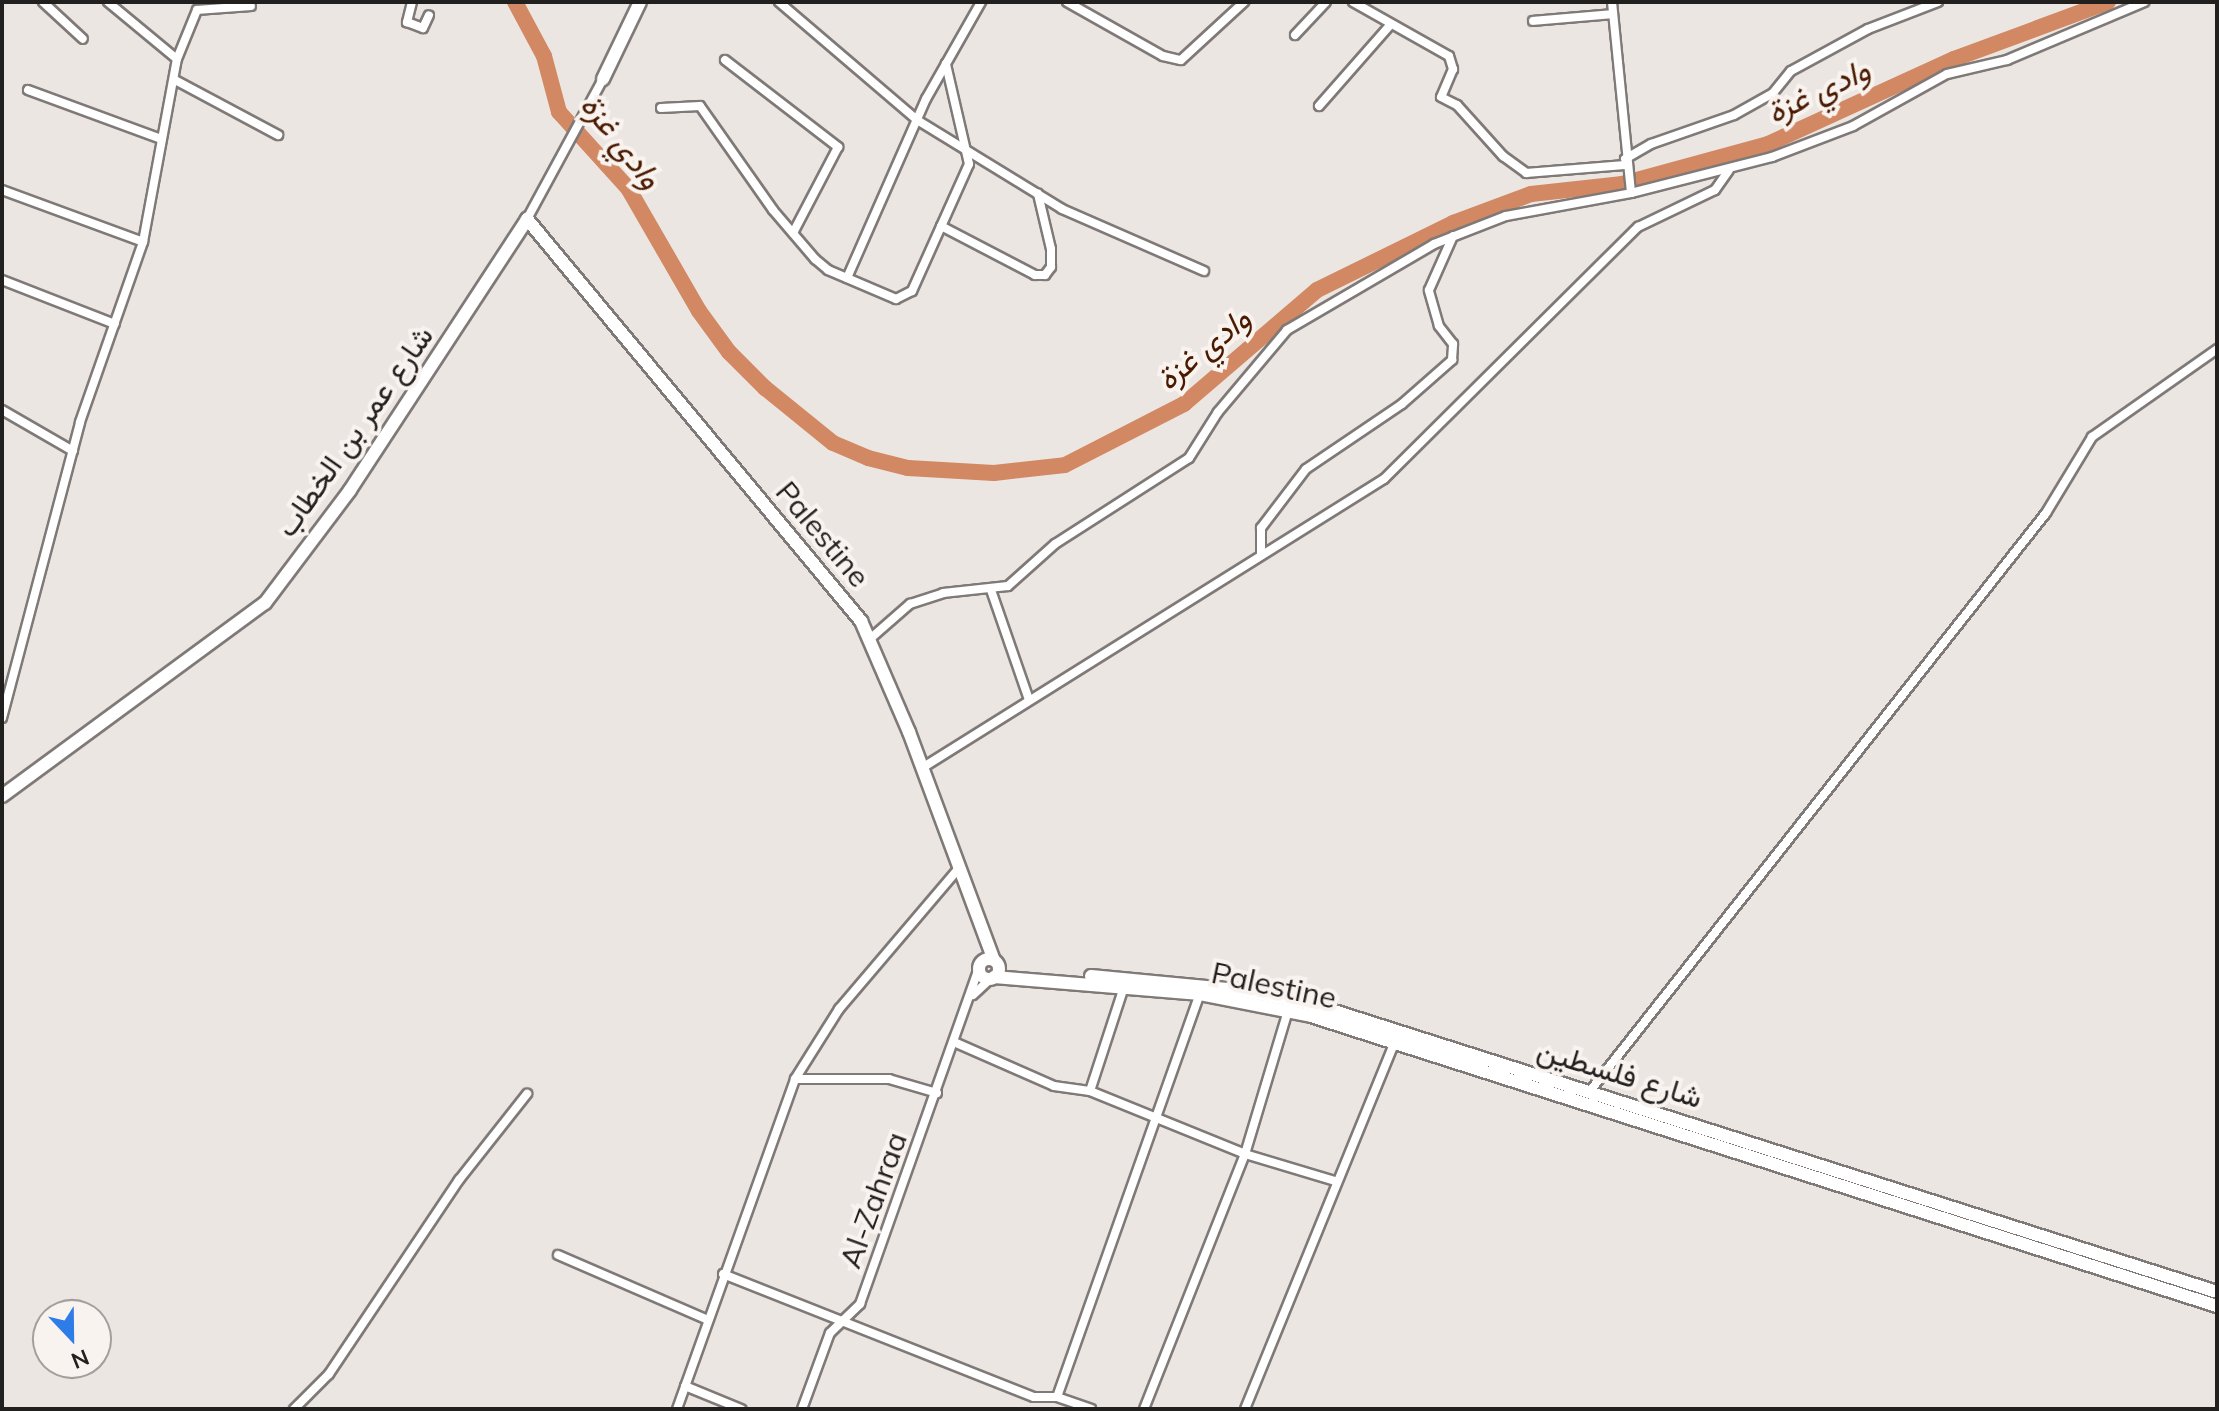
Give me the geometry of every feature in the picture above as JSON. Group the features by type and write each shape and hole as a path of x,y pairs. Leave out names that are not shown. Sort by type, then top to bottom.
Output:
{"street":[{"path":"43,2 83,39"},
{"path":"108,2 177,59"},
{"path":"412,2 407,22 423,28 429,15"},
{"name":"شارع عمر بن الخطاب","path":"2,796 265,603 350,490 527,219 603,79 640,2"},
{"path":"779,2 917,120 1038,194 1204,271"},
{"path":"847,278 917,120 981,2"},
{"path":"1067,2 1163,56 1181,60 1244,2"},
{"path":"1295,35 1326,2"},
{"path":"1353,2 1449,56 1453,69 1441,97 1457,105 1503,156 1526,173 1625,162 1651,144 1734,115 1773,93 1791,71 1868,29 1938,2"},
{"path":"1612,2 1630,190"},
{"path":"871,638 910,604 943,593 1008,586 1055,544 1189,458 1218,412 1287,330 1357,285 1453,236 1506,216 1729,170 1853,126 1947,74 2020,55 2144,2"},
{"path":"2,718 73,451 143,242 177,59 197,10 251,6"},
{"path":"1533,21 1613,14"},
{"path":"1319,106 1391,24"},
{"path":"725,60 838,147 793,233"},
{"path":"661,108 700,106 793,233 828,270 896,299 905,297 964,180 967,150 946,64"},
{"path":"175,80 278,135"},
{"path":"28,90 161,139"},
{"path":"922,768 1384,479 1638,227 1715,190 1729,170"},
{"path":"2,190 143,242"},
{"path":"941,226 1045,275 1051,249 1038,194"},
{"name":"Palestine","path":"527,219 871,638 922,768 982,938 987,963 999,970 992,978"},
{"path":"1261,554 1261,528 1306,469 1402,404 1452,360 1453,344 1439,326 1429,290 1453,236"},
{"path":"2,280 115,324"},
{"path":"1590,1091 2046,513 2092,437 2217,349"},
{"path":"2,410 73,451"},
{"path":"991,590 1029,700"},
{"path":"677,1409 795,1079 839,1009 958,869"},
{"name":"شارع فلسطين","path":"987,963 1015,972 1159,980 1315,1005 2217,1292"},
{"name":"Al-Zahraa","path":"802,1409 830,1333 846,1321 860,1304 954,1042 987,963"},
{"name":"Palestine","path":"992,978 1200,994 1288,1011 1443,1058"},
{"name":"Al-Zahraa","path":"973,995 992,978"},
{"path":"1090,1091 1124,987"},
{"path":"1057,1397 1200,994"},
{"path":"1144,1409 1245,1154 1288,1011"},
{"path":"954,1042 1054,1086 1090,1091 1157,1115 1245,1154 1335,1181"},
{"path":"1245,1409 1335,1181 1394,1043"},
{"name":"شارع فلسطين","path":"1443,1058 2217,1306"},
{"path":"795,1079 889,1079 937,1093"},
{"path":"294,1409 329,1374 459,1180 527,1094"},
{"path":"558,1255 708,1320"},
{"path":"723,1274 1034,1397 1057,1397 1091,1409"},
{"path":"685,1386 741,1409"},
{"path":"1030,1409 1034,1397"}],"waterway":[{"name":"وادي غزة","path":"515,2 544,56 559,112 628,188 699,311 729,352 765,388 833,443 868,458 908,468 994,473 1065,465 1184,404 1317,290 1453,223 1531,194 1622,184 1768,144 1954,59 2108,2"}]}
